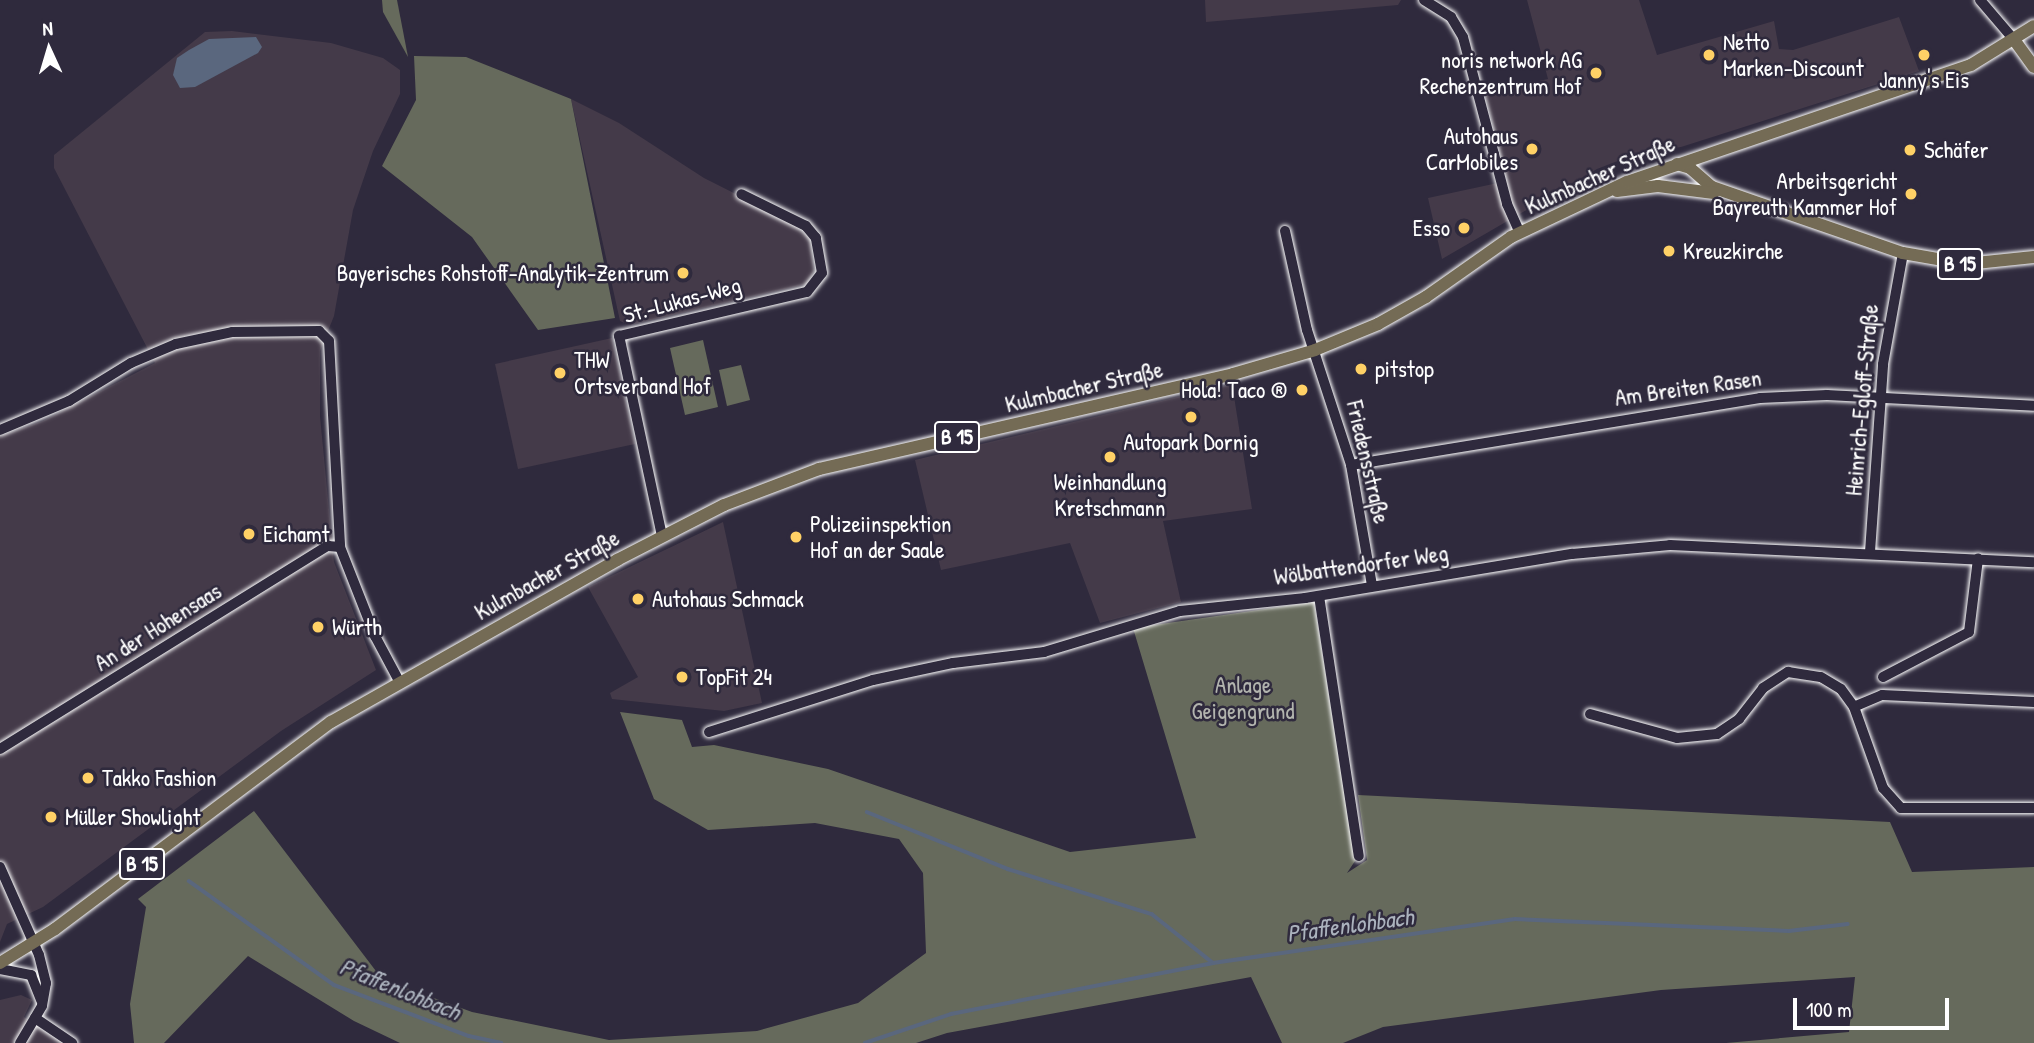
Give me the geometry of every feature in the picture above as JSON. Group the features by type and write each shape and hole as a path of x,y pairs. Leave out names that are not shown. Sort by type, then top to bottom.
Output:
{"main road":[{"name":"Kulmbacher Straße","path":"4,967 257,774 399,681 662,536 759,490 819,469 1233,374 1315,350 1378,324 1426,298 1520,233 1603,193 1673,163 1967,66 2014,41 2034,26"},
{"path":"2014,41 2034,67"},
{"name":"B 15","path":"1673,163 1690,167 1712,187 1903,253 1966,264 2034,257"},
{"name":"B 15","path":"1603,193 1679,187 1765,204"}],"street":[{"path":"1424,0 1451,18 1463,37 1507,204 1520,233"},
{"path":"1980,0 2014,41"},
{"name":"St.-Lukas-Weg","path":"662,536 618,336 807,292 822,273 816,237 806,226 741,194"},
{"name":"Friedensstraße","path":"1285,231 1315,350 1351,465 1372,585"},
{"name":"Heinrich-Egloff-Straße","path":"1870,552 1890,313 1903,253"},
{"path":"0,430 69,401 131,363 176,344 232,332 319,331 329,341 340,547 375,636 399,681"},
{"name":"Am Breiten Rasen","path":"1351,465 1737,401 1803,395 2034,406"},
{"name":"Wölbattendorfer Weg","path":"709,732 873,680 1044,652 1180,611 1319,596 1372,585 1572,554 1670,545 1870,552 2034,562"},
{"name":"An der Hohensaas","path":"0,750 328,546 340,547"},
{"path":"1883,677 1969,632 1978,559"},
{"path":"1319,596 1359,856"},
{"path":"1590,714 1677,738 1717,734 1739,719 1763,688 1788,672 1821,677 1840,689 1854,707 1896,814"},
{"path":"1854,707 1882,695 2034,702"},
{"path":"1890,800 1901,808 1920,811 2034,808"},
{"path":"0,867 45,974 42,1006 20,1043"},
{"path":"4,967 31,975 42,1006"},
{"path":"35,1018 72,1043"}],"shaded area":[{"path":"1205,0 1401,0 1398,5 1206,22"},
{"path":"1527,0 1639,0 1657,55 1774,21 1779,49 1793,50 1899,17 1919,71 1681,147 1636,154 1597,169 1442,259 1428,198 1507,181 1485,93 1548,79"},
{"path":"232,31 331,43 383,58 400,70 400,94 373,151 353,210 334,316 320,351 320,416 334,562 376,670 281,731 43,907 7,924 0,942 0,436 43,421 155,363 54,168 54,155 205,32"},
{"name":"Bayerisches Rohstoff-Analytik-Zentrum","path":"571,99 619,123 704,178 793,223 810,239 814,271 807,284 629,325 620,321"},
{"path":"612,338 635,444 518,469 495,364"},
{"path":"1232,384 1252,509 1163,521 1181,602 1100,623 1070,543 941,570 915,460"},
{"path":"723,522 762,703 724,711 612,699 610,693 638,677 588,587"},
{"path":"21,995 32,1000 24,1017 64,1043 0,1043 0,1000"}],"green space":[{"path":"382,0 397,0 408,57 383,12"},
{"path":"414,56 466,57 571,99 615,318 538,330 472,237 382,166 416,100"},
{"path":"703,340 718,407 685,415 670,348"},
{"path":"741,365 750,400 727,406 719,370"},
{"name":"Anlage Geigengrund","path":"1314,602 1355,861 1347,873 1367,860 1358,795 1890,822 1912,872 2034,867 2034,1043 1726,1043 1849,1032 1855,977 1661,990 1383,1027 1343,1043 1282,1043 1251,977 947,1033 916,1043 400,1043 354,1021 248,956 164,1043 134,1043 130,1004 146,907 138,899 254,811 382,979 472,1012 609,1040 757,1031 858,1003 926,953 923,873 899,839 815,823 708,830 654,799 620,712 682,720 692,747 714,745 828,769 1070,852 1196,838 1133,628"}],"water":[{"path":"256,37 262,47 258,53 195,87 180,88 173,75 177,58 209,39"}],"waterway":[{"path":"867,812 1008,869 1152,914 1212,962"},
{"name":"Pfaffenlohbach","path":"189,881 334,985 469,1036 501,1043"},
{"name":"Pfaffenlohbach","path":"865,1043 951,1014 1213,963 1515,919 1789,931 1848,924"}],"place":[{"name":"Netto Marken-Discount","path":"1709,55"},
{"name":"Janny's Eis","path":"1924,55"},
{"name":"noris network AG Rechenzentrum Hof","path":"1596,73"},
{"name":"Autohaus CarMobiles","path":"1532,149"},
{"name":"Schäfer","path":"1910,150"},
{"name":"Arbeitsgericht Bayreuth Kammer Hof","path":"1911,194"},
{"name":"Esso","path":"1464,228"},
{"name":"Kreuzkirche","path":"1669,251"},
{"name":"Bayerisches Rohstoff-Analytik-Zentrum","path":"683,273"},
{"name":"pitstop","path":"1361,369"},
{"name":"THW Ortsverband Hof","path":"560,373"},
{"name":"Hola! Taco ®","path":"1302,390"},
{"name":"Autopark Dornig","path":"1191,417"},
{"name":"Weinhandlung Kretschmann","path":"1110,457"},
{"name":"Eichamt","path":"249,534"},
{"name":"Polizeiinspektion Hof an der Saale","path":"796,537"},
{"name":"Autohaus Schmack","path":"638,599"},
{"name":"Würth","path":"318,627"},
{"name":"TopFit 24","path":"682,677"},
{"name":"Takko Fashion","path":"88,778"},
{"name":"Müller Showlight","path":"51,817"}]}
